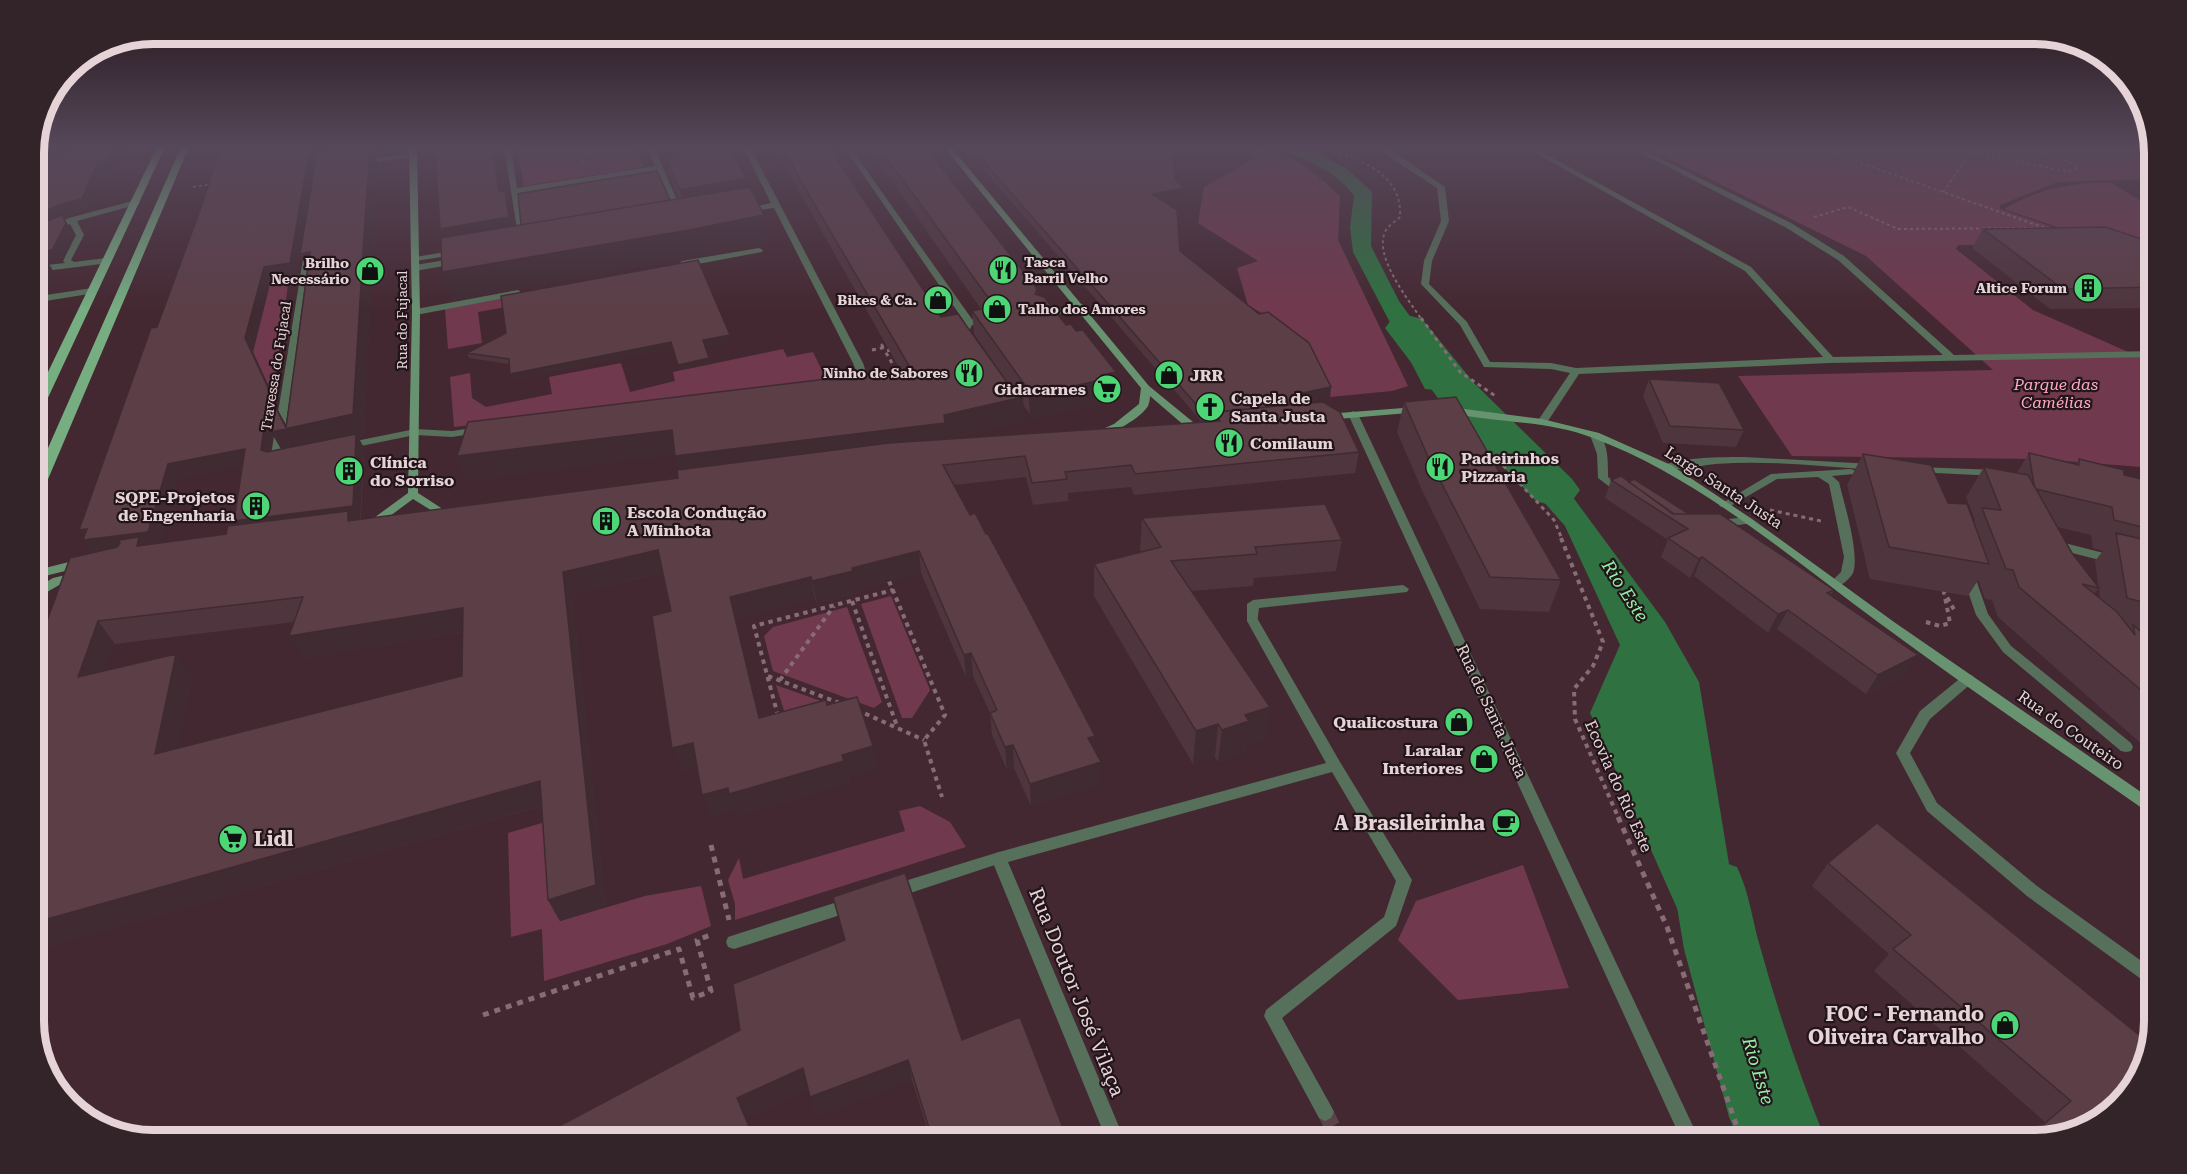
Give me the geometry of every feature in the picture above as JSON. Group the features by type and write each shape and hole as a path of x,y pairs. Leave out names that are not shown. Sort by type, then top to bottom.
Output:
{"main road":[{"path":"44,394 136,202"},
{"path":"44,473 161,202"},
{"name":"Rua do Fujacal","path":"414,202 416,312 414,494"},
{"path":"993,202 1146,388 1190,425 1214,427 1184,433"},
{"path":"1127,437 1093,438 1118,426 1144,405 1146,388"},
{"name":"Largo Santa Justa","path":"1318,417 1428,410 1462,412 1542,422 1595,435 1667,467 1748,521 1968,679"},
{"path":"392,523 365,527 414,494 451,514 424,518"},
{"path":"44,572 64,566 90,567 57,580 44,589"},
{"name":"Rua do Couteiro","path":"1968,679 2144,802"}],"street":[{"path":"44,232 72,219 136,202"},
{"path":"511,242 522,240 516,202"},
{"path":"670,223 682,221 674,202"},
{"path":"774,202 858,363 862,375 854,383 844,387"},
{"path":"885,202 969,322"},
{"path":"1443,202 1445,221 1428,261 1425,284 1464,324 1487,365 1551,366 1576,371 1830,360 2143,354"},
{"path":"1627,202 1748,269 1830,360"},
{"path":"1742,202 1788,225 1841,258 1952,358"},
{"path":"736,212 776,205"},
{"path":"72,219 80,235 67,261 72,265"},
{"name":"Travessa do Fujacal","path":"286,459 275,461 310,238"},
{"path":"517,250 529,248"},
{"path":"677,265 759,250"},
{"path":"415,264 468,254"},
{"path":"44,269 106,261"},
{"path":"44,298 92,291"},
{"path":"416,312 525,292"},
{"path":"1041,315 1081,307"},
{"path":"969,322 992,324"},
{"path":"969,322 964,331 978,351"},
{"path":"1542,422 1576,371"},
{"name":"Rua de Santa Justa","path":"1353,414 1686,1130"},
{"path":"333,449 415,432 452,434 488,429"},
{"path":"1595,435 1602,454 1603,477 1637,502"},
{"path":"1667,467 1705,460 1743,458 1883,469 1775,476 1725,505"},
{"path":"1905,470 2008,473"},
{"path":"1927,470 1938,487"},
{"path":"1817,473 1834,482 1849,562 1847,573 1835,584"},
{"path":"1704,525 1748,521"},
{"path":"2038,540 2131,564"},
{"path":"1962,559 1982,615 2007,650 2126,747"},
{"path":"1325,1113 1272,1016 1390,921 1404,880 1335,766 1253,621 1253,604 1403,589"},
{"path":"1968,679 1925,715 1903,753 1932,807 2032,891 2144,972"},
{"path":"732,934 872,898 999,858 1335,766"},
{"name":"Rua Doutor José Vilaça","path":"999,858 1111,1130"}],"path":[{"path":"1971,202 2055,231"},
{"path":"1788,225 1848,207 1898,229 2044,227"},
{"path":"894,346 885,351 902,380"},
{"name":"Ecovia do Rio Este","path":"1480,446 1496,458 1554,520 1603,642 1593,666 1574,689 1575,719 1667,927 1738,1130"},
{"path":"1766,507 1767,510 1842,526"},
{"path":"889,581 945,715 924,740"},
{"path":"780,724 754,626 893,590"},
{"path":"852,601 897,726"},
{"path":"1944,603 1950,623"},
{"path":"780,680 834,605"},
{"path":"767,675 897,726 924,740 942,796"},
{"path":"836,709 847,706"},
{"path":"711,845 732,934"},
{"path":"483,1015 679,950 693,998 711,991 697,940 718,932"}],"green space":[{"path":"1202,202 1340,202 1338,240 1408,386 1392,391 1330,397 1308,341 1248,305 1237,268 1258,261 1198,223"},
{"name":"Parque das Camélias","path":"1756,202 2008,202 2000,205 2000,209 2084,238 2074,244 1958,245 1956,249 2033,310 2143,359 2143,467 2038,459 1792,456 1738,376 1993,370 1866,256"},
{"path":"2018,202 2142,202 2143,256 2004,209"},
{"path":"289,277 271,413 252,355 267,281"},
{"path":"620,277 583,293 478,312 482,343 448,349 445,308"},
{"path":"783,349 787,357 813,352 828,383 454,427 450,377 470,373 472,398 486,407 552,394 549,377 621,363 630,392 675,381 673,372"},
{"path":"891,596 930,690 912,718 902,718 861,604"},
{"path":"847,607 882,702 874,708 773,671 764,636 773,627"},
{"path":"776,685 832,705 786,717"},
{"path":"920,806 950,822 966,847 735,920 735,904 728,880 739,858 743,879 905,831 899,811"},
{"path":"552,820 560,921 645,896 701,886 711,926 667,944 544,981 542,929 511,937 508,833"},
{"path":"1523,865 1569,988 1458,1000 1398,940 1416,901"}],"water":[{"path":"1353,202 1372,202 1371,246 1399,301 1442,361 1479,394 1425,389 1353,252 1350,227"},
{"path":"1463,425 1530,439 1665,622 1699,682 1745,961 1705,971 1590,713 1620,645 1565,526 1505,458"},
{"path":"1727,1033 1767,1036 1810,1130 1739,1130 1715,1040"}],"building":[{"path":"44,202 70,202 44,212"},
{"path":"203,202 301,202 290,263 264,267 245,338 269,390 261,450 267,452 356,434 353,506 234,521 245,449 168,464 148,532 83,540 87,529 79,530 151,328 157,327"},
{"path":"309,202 366,202 353,414 271,432 275,406 286,428 310,252 300,254"},
{"path":"438,202 507,202 509,217 440,229"},
{"path":"519,202 659,202 521,225"},
{"path":"660,202 757,202 764,215 442,272 441,238"},
{"path":"813,202 865,202 941,317 958,314 1017,396 1023,397 944,415 945,423 675,456 672,430 457,456 468,422 911,369"},
{"path":"919,202 968,202 1037,289 1035,294 1044,297 1066,325 1071,324 1076,331 1083,330 1116,372 1102,375 1105,379 1029,396 1030,392 972,311 994,306 998,300 987,296"},
{"path":"1019,202 1164,202 1177,210 1180,251 1259,314 1268,312 1309,343 1331,387 1292,395 1306,403 1210,413 1202,411"},
{"path":"62,215 66,223 52,250 44,251 44,222"},
{"path":"2105,227 2143,239 2143,287 2063,289 1983,229"},
{"path":"698,260 730,335 703,340 709,358 678,365 671,342 510,374 509,359 467,353 506,333 501,296"},
{"path":"1649,379 1719,383 1744,430 1670,426"},
{"path":"1456,397 1561,580 1490,577 1429,459 1404,402"},
{"path":"1323,402 1340,412 1359,452 1135,474 1131,465 1065,472 1067,479 1032,483 1025,456 943,465 970,515 975,513 988,534 1028,608 1095,736 1088,738 1101,762 1030,784 1013,745 1005,747 990,713 997,710 971,653 964,655 919,551 812,581 811,577 730,597 759,718 826,700 827,705 857,697 873,746 842,755 844,761 729,794 728,788 702,795 693,743 672,748 652,616 671,611 658,550 563,572 596,885 548,900 540,781 44,920 44,629 70,558 117,547 119,540 139,537 137,546 226,534 228,526 348,511 348,521 678,478 677,470 889,443 1220,421 1213,412","holes":["303,597 289,636 463,608 462,676 155,754 176,654 78,677 98,621"]},
{"path":"2029,453 2079,465 2079,459 2124,470 2124,475 2143,480 2143,527 2114,520 2112,507 2036,489"},
{"path":"1863,454 1931,465 1948,503 1967,504 1989,564 1889,547"},
{"path":"1984,467 2028,475 2072,553 2099,588 2082,584 2117,612 2135,635 2133,625 2144,634 2144,692 2019,587 2013,570 2006,569 1982,508 2001,510"},
{"path":"1621,476 1673,514 1720,514 1834,590 1827,593 1918,655 1878,675 1788,610 1778,614 1702,557 1699,559 1668,538 1688,529 1611,480"},
{"path":"1634,479 1689,514 1674,514 1629,482"},
{"path":"1325,504 1342,540 1255,547 1257,554 1171,561 1270,707 1245,715 1249,721 1222,730 1218,724 1196,731 1094,564 1161,547 1142,518"},
{"path":"2116,533 2143,540 2144,602 2127,598"},
{"name":"FOC - Fernando Oliveira Carvalho","path":"1877,823 2142,1037 2138,1057 2117,1093 2089,1116 2063,1127 2037,1130 2071,1101 1893,949 1911,935 1828,863"},
{"path":"905,873 962,1040 1020,1017 1064,1130 930,1130 908,1060 810,1097 803,1068 737,1098 750,1130 552,1130 740,1030 733,984 845,940 833,897"}],"waterway":[{"name":"Rio Este","path":"1407,328 1458,393 1554,490"},
{"name":"Rio Este","path":"1711,889 1722,949 1772,1117 1778,1130"}],"tunnel":[{"path":"1325,1112 1334,1130"}],"place":[{"name":"Tasca Barril Velho","path":"1003,270"},
{"name":"Brilho Necessário","path":"370,271"},
{"name":"Altice Forum","path":"2088,288"},
{"name":"Bikes & Ca.","path":"938,300"},
{"name":"Talho dos Amores","path":"997,309"},
{"name":"Ninho de Sabores","path":"969,373"},
{"name":"JRR","path":"1169,375"},
{"name":"Gidacarnes","path":"1107,389"},
{"name":"Capela de Santa Justa","path":"1210,407"},
{"name":"Comilaum","path":"1229,443"},
{"name":"Padeirinhos Pizzaria","path":"1440,467"},
{"name":"Clínica do Sorriso","path":"349,471"},
{"name":"SQPE-Projetos de Engenharia","path":"256,506"},
{"name":"Escola Condução A Minhota","path":"606,521"},
{"name":"Qualicostura","path":"1459,722"},
{"name":"Laralar Interiores","path":"1484,759"},
{"name":"A Brasileirinha","path":"1506,823"},
{"name":"Lidl","path":"233,839"},
{"name":"FOC - Fernando Oliveira Carvalho","path":"2005,1025"}]}
